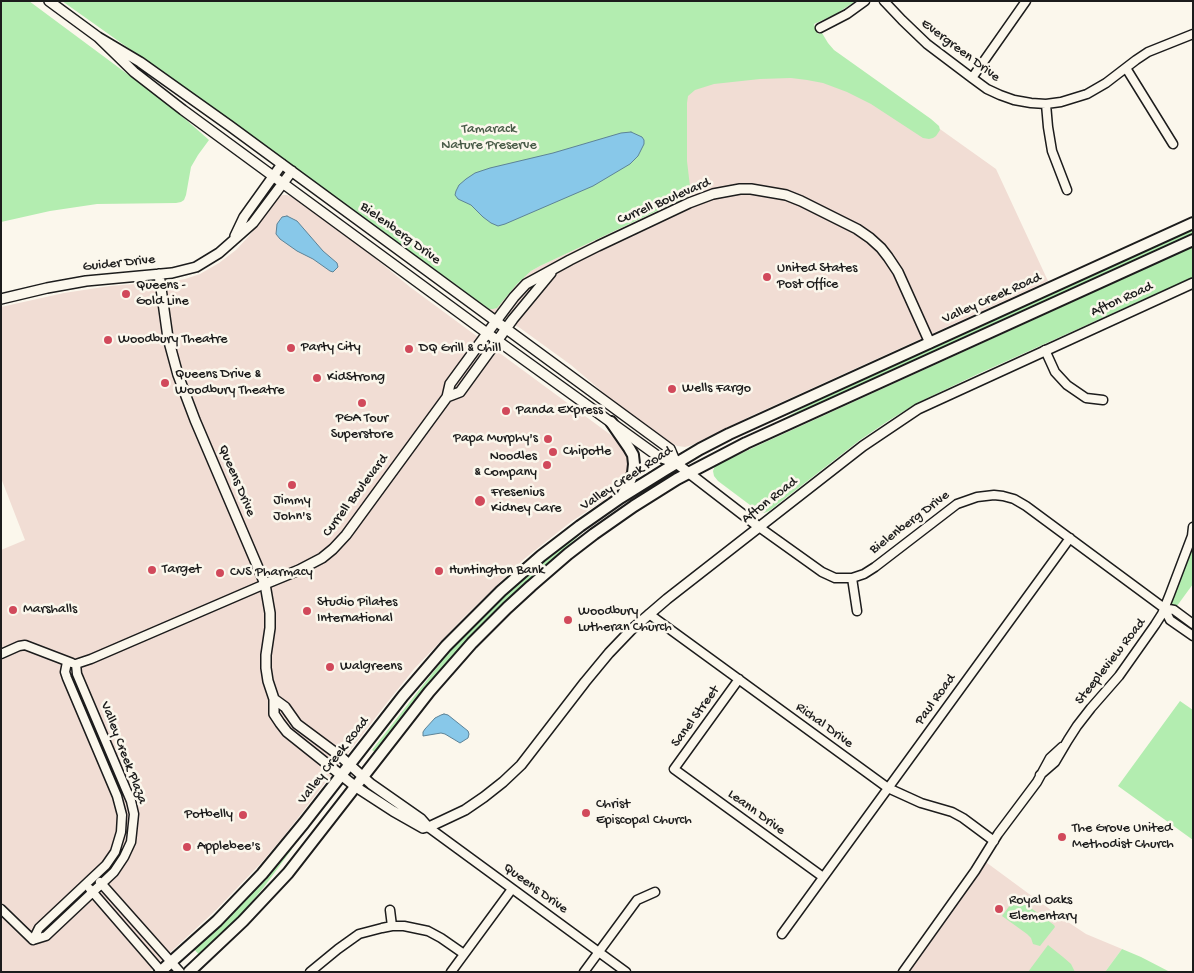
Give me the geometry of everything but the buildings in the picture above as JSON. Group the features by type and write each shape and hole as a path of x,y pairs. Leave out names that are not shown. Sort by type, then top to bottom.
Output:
{"main road":[{"name":"Valley Creek Road","path":"161,971 205,932 251,886 289,842 413,683 468,622 541,556 580,526 620,498 707,445 1193,223"},
{"name":"Valley Creek Road","path":"188,972 232,932 299,860 439,680 467,649 543,575 594,534 688,473 761,436 1193,240"},
{"path":"611,422 633,455 634,464 631,480 620,498"}],"street":[{"name":"Bielenberg Drive","path":"49,1 98,37 140,62 230,126 506,328 670,449 676,463"},
{"path":"820,28 848,14 865,1"},
{"name":"Evergreen Drive","path":"884,1 927,44 987,89 1014,100 1046,104 1074,99 1087,94 1106,83 1148,52 1193,34"},
{"path":"972,78 1026,1"},
{"name":"Bielenberg Drive","path":"98,37 134,72 274,177 659,457 676,463 759,527 822,572 835,578 852,578 860,575 875,567 954,506 977,496 994,495 1003,496 1026,506 1164,608"},
{"path":"1126,68 1173,144"},
{"path":"1046,104 1052,150 1067,190"},
{"name":"Guider Drive","path":"233,241 244,217 282,164"},
{"name":"Guider Drive","path":"1,299 86,281 186,270 202,264 219,253 253,223 292,171"},
{"name":"Currell Boulevard","path":"265,584 311,565 333,549 346,535 447,397 450,384 514,297 526,284 598,246 689,203 713,194 751,189 786,195 849,225 870,238 888,257 898,272 930,342"},
{"name":"Currell Boulevard","path":"447,397 460,392 524,304 554,269"},
{"name":"Queens Drive","path":"159,274 168,338 178,375 191,412 265,584 270,613 266,668 274,699 274,714 287,732 341,775 386,807 419,827 428,828"},
{"name":"Afton Road","path":"428,828 478,802 514,772 609,653 649,614 863,446 907,416 931,403 1193,283"},
{"path":"1044,350 1055,372 1067,385 1086,398 1103,400"},
{"name":"Steepleview Road","path":"903,971 976,871 1050,758 1065,744 1088,712 1119,676 1155,625 1164,608 1192,535 1193,527"},
{"name":"Paul Road","path":"782,934 1070,538"},
{"path":"852,578 857,611"},
{"path":"1,654 25,645 76,664 265,584"},
{"path":"1164,608 1174,610 1193,624"},
{"path":"1164,608 1170,620 1193,636"},
{"name":"Richal Drive","path":"649,614 888,788 912,799 952,812 994,841"},
{"name":"Valley Creek Plaza","path":"33,940 39,928 106,865 115,852 121,832 122,815 117,796 67,678 65,668 67,662"},
{"name":"Valley Creek Plaza","path":"33,940 46,936 114,872 124,857 134,824 134,814 128,792 77,674 76,664"},
{"name":"Sanel Street","path":"674,769 739,679"},
{"name":"Queens Drive","path":"274,699 284,707 297,724 340,756 363,778 425,822 428,828 626,972"},
{"name":"Leann Drive","path":"674,769 823,877"},
{"path":"95,875 180,972"},
{"path":"86,884 161,971"},
{"path":"452,972 512,889"},
{"path":"584,972 637,900 655,892"},
{"path":"1,909 33,940"},
{"path":"390,910 392,926"},
{"path":"310,972 338,948 359,934 392,926 404,926 428,931 464,954"}],"shaded area":[{"path":"822,45 996,169 1048,281 685,447 677,446 667,441 619,406 571,365 520,328 485,308 496,308 517,284 531,271 540,266 685,198 684,89"},
{"path":"282,195 295,198 359,245 410,287 619,441 627,450 630,463 628,477 621,488 615,493 572,521 524,559 464,617 414,669 261,863 216,910 149,972 1,972 1,550 25,540 1,478 1,307 64,293 110,286 174,281 200,274 236,250"},
{"name":"Royal Oaks Elementary","path":"983,860 1086,934 1122,949 1105,972 903,972"}],"green space":[{"path":"1,1 29,1 175,110 209,140 191,167 184,200 176,203 97,204 50,211 1,222"},
{"name":"Tamarack Nature Preserve","path":"62,1 856,1 836,14 814,24 818,34 822,33 834,50 931,119 939,126 940,130 933,138 923,138 871,104 847,92 823,83 807,80 791,78 760,79 714,84 695,90 688,96 687,103 687,161 691,195 531,271 517,284 497,308 489,309 241,128"},
{"path":"1193,228 1193,235 779,421 834,391"},
{"path":"1193,247 1193,277 917,403 860,440 769,511 764,513 758,511 714,476 715,466"},
{"path":"582,530 584,531 543,569 376,753 372,750 460,638 494,604"},
{"path":"1193,535 1193,584 1174,610 1164,608"},
{"path":"1180,701 1193,710 1193,840 1118,786"},
{"path":"290,848 292,849 264,887 232,925 200,956 194,949 245,899"},
{"path":"1016,897 1055,927 1040,946 1033,944 1027,934 1002,916"},
{"path":"1048,945 1071,964 1075,972 1028,972"},
{"path":"1122,949 1141,957 1170,972 1105,972"}],"water":[{"path":"631,132 642,137 644,144 638,156 630,164 593,186 505,224 498,226 491,223 471,205 458,199 455,195 459,185 475,173 621,133"},
{"path":"287,216 297,221 323,251 337,263 338,267 333,272 280,239 276,234 277,224 282,217"},
{"path":"444,714 468,731 468,738 460,743 441,733 423,736 425,729 435,718"}],"place":[{"name":"United States Post Office","path":"767,277"},
{"name":"Queens - Gold Line","path":"126,294"},
{"name":"Woodbury Theatre","path":"108,340"},
{"name":"Party City","path":"291,348"},
{"name":"DQ Grill & Chill","path":"409,349"},
{"name":"KidStrong","path":"317,378"},
{"name":"Queens Drive & Woodbury Theatre","path":"165,383"},
{"name":"Wells Fargo","path":"672,389"},
{"name":"PGA Tour Superstore","path":"362,403"},
{"name":"Panda Express","path":"506,411"},
{"name":"Papa Murphy's","path":"548,439"},
{"name":"Chipotle","path":"553,452"},
{"name":"Noodles & Company","path":"547,465"},
{"name":"Jimmy John's","path":"292,485"},
{"name":"Fresenius Kidney Care","path":"480,501"},
{"name":"Target","path":"152,570"},
{"name":"Huntington Bank","path":"439,571"},
{"name":"CVS Pharmacy","path":"220,573"},
{"name":"Marshalls","path":"13,610"},
{"name":"Studio Pilates International","path":"307,611"},
{"name":"Woodbury Lutheran Church","path":"568,620"},
{"name":"Walgreens","path":"330,667"},
{"name":"Christ Episcopal Church","path":"586,813"},
{"name":"Potbelly","path":"243,815"},
{"name":"The Grove United Methodist Church","path":"1062,837"},
{"name":"Applebee's","path":"187,847"},
{"name":"Royal Oaks Elementary","path":"999,909"}]}
